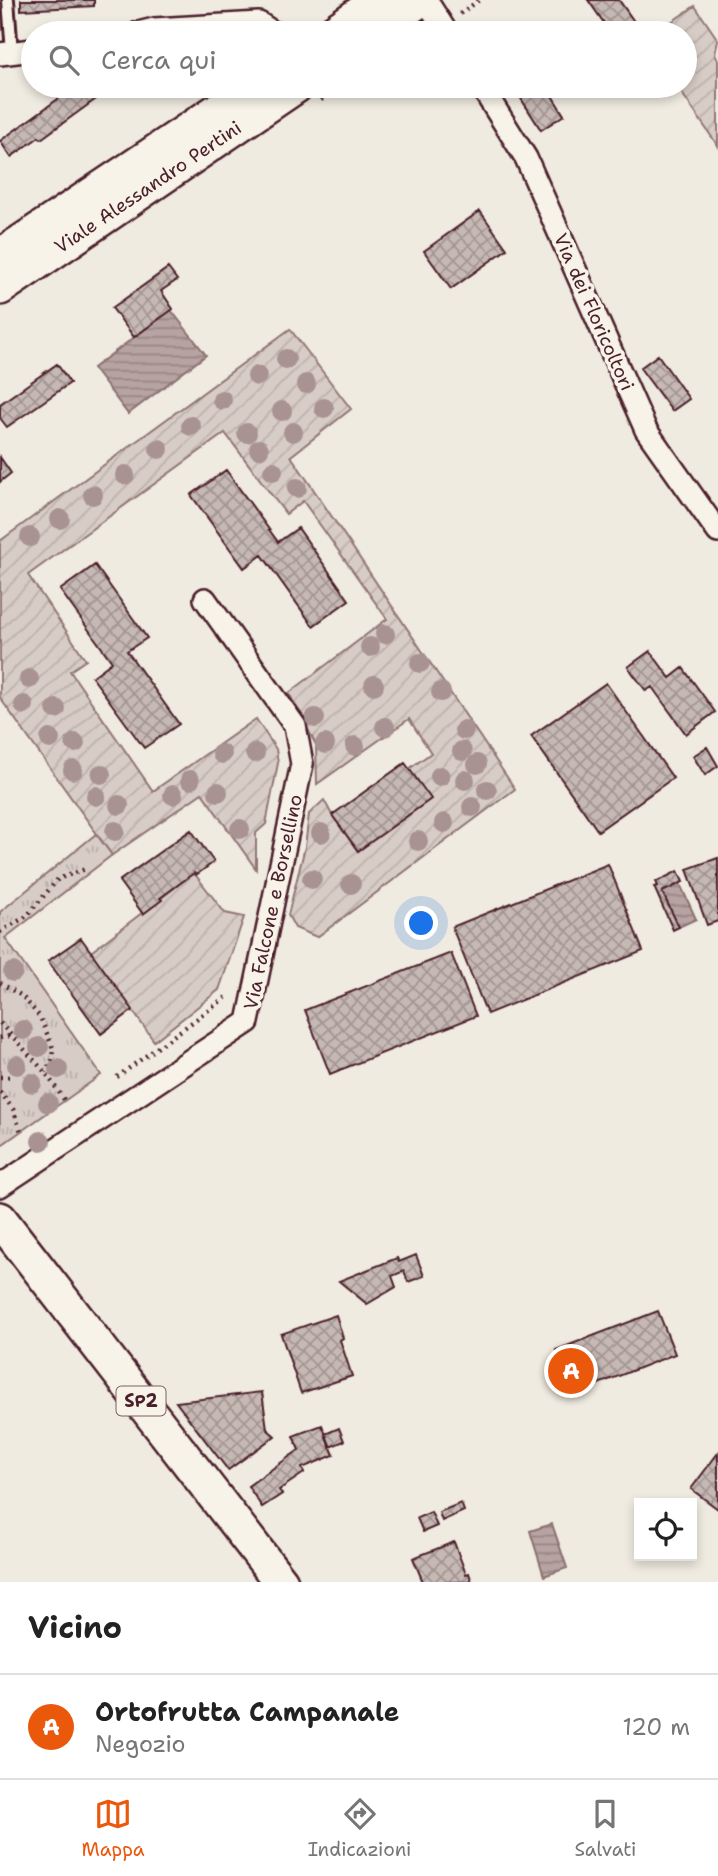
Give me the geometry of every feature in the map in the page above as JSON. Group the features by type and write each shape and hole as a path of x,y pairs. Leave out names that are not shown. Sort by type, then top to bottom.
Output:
{"main road":[{"path":"349,21 379,0"},
{"path":"389,21 420,0"},
{"path":"0,256 236,98"},
{"name":"Viale Alessandro Pertini","path":"0,288 278,98"},
{"name":"SP2","path":"0,1219 281,1582"}],"street":[{"path":"426,0 439,21"},
{"name":"Via dei Floricoltori","path":"488,98 526,158 646,430 718,532"},
{"name":"Via Falcone e Borsellino","path":"0,1186 248,1022 303,764 295,726 205,599"}],"lane":[{"path":"8,0 15,53"}],"path":[{"path":"0,932 27,916 58,878 88,868"},
{"path":"108,1084 259,971"},
{"path":"0,983 22,996 40,1017 53,1048 52,1060 45,1072"},
{"path":"0,1023 45,1072 65,1101"},
{"path":"0,1038 11,1036"},
{"path":"0,1077 9,1077"},
{"path":"0,1092 13,1109 21,1132"}],"green space":[{"path":"695,6 718,40 715,54 718,60 718,146 685,98 697,98 697,21 673,21"},
{"path":"290,329 351,409 291,456 515,789 317,937 295,928 288,915 305,847 309,814 324,800 358,851 409,769 431,753 409,719 317,784 316,745 289,693 387,619 303,501 286,514 225,433 28,575 86,660 70,671 153,791 256,719 276,749 278,763 266,824 256,833 256,869 202,793 112,855 0,698 0,541"},
{"path":"96,834 112,855 5,938 101,1075 0,1146 0,912"},
{"path":"194,873 225,913 244,917 219,990 154,1041 91,952"}],"shaded area":[{"path":"171,310 206,355 128,414 93,368"},
{"path":"680,884 696,919 679,927 662,892"},
{"path":"552,1524 567,1568 544,1576 530,1531"}],"building":[{"path":"21,0 94,0 94,6 21,10"},
{"path":"588,0 619,0 634,21 603,21"},
{"path":"59,98 97,98 11,157 0,141"},
{"path":"521,98 553,98 564,115 541,130"},
{"path":"480,211 507,249 451,289 424,251"},
{"path":"168,268 177,280 161,291 173,309 134,337 112,308"},
{"path":"658,355 689,399 672,411 640,368"},
{"path":"57,364 70,383 7,427 0,418 0,404"},
{"path":"0,457 11,473 0,482"},
{"path":"226,470 278,542 298,528 349,600 313,626 262,555 244,568 191,495"},
{"path":"95,565 147,638 127,651 179,724 144,748 92,677 112,662 60,590"},
{"path":"650,651 670,678 683,668 715,712 686,734 652,687 646,691 628,667"},
{"path":"606,683 673,778 598,831 531,736"},
{"path":"707,747 718,766 705,775 693,756"},
{"path":"405,763 431,799 358,851 332,815"},
{"path":"191,830 214,862 196,875 194,873 143,914 119,881"},
{"path":"718,858 718,921 707,925 687,869"},
{"path":"608,864 643,951 487,1014 452,927"},
{"path":"678,871 683,882 662,892 679,927 673,930 654,887 658,886 656,882"},
{"path":"81,938 133,1010 101,1034 48,961"},
{"path":"451,953 476,1016 330,1074 305,1010"},
{"path":"416,1255 424,1276 408,1282 404,1271 392,1276 396,1287 367,1304 339,1281 397,1258 399,1262"},
{"path":"658,1311 675,1354 573,1394 556,1350"},
{"path":"336,1315 343,1338 340,1340 352,1376 301,1393 281,1334"},
{"path":"262,1392 267,1429 275,1436 228,1470 176,1402"},
{"path":"322,1425 334,1455 302,1468 304,1473 279,1490 282,1494 262,1507 248,1486 299,1450 293,1436"},
{"path":"339,1428 344,1441 330,1447 325,1434"},
{"path":"718,1453 718,1509 691,1489"},
{"path":"461,1503 464,1511 442,1521 439,1512"},
{"path":"431,1512 437,1526 423,1532 417,1518"},
{"path":"454,1542 466,1574 469,1573 472,1582 423,1582 413,1558"}],"place":[{"name":"Ortofrutta Campanale","path":"571,1371"}]}
